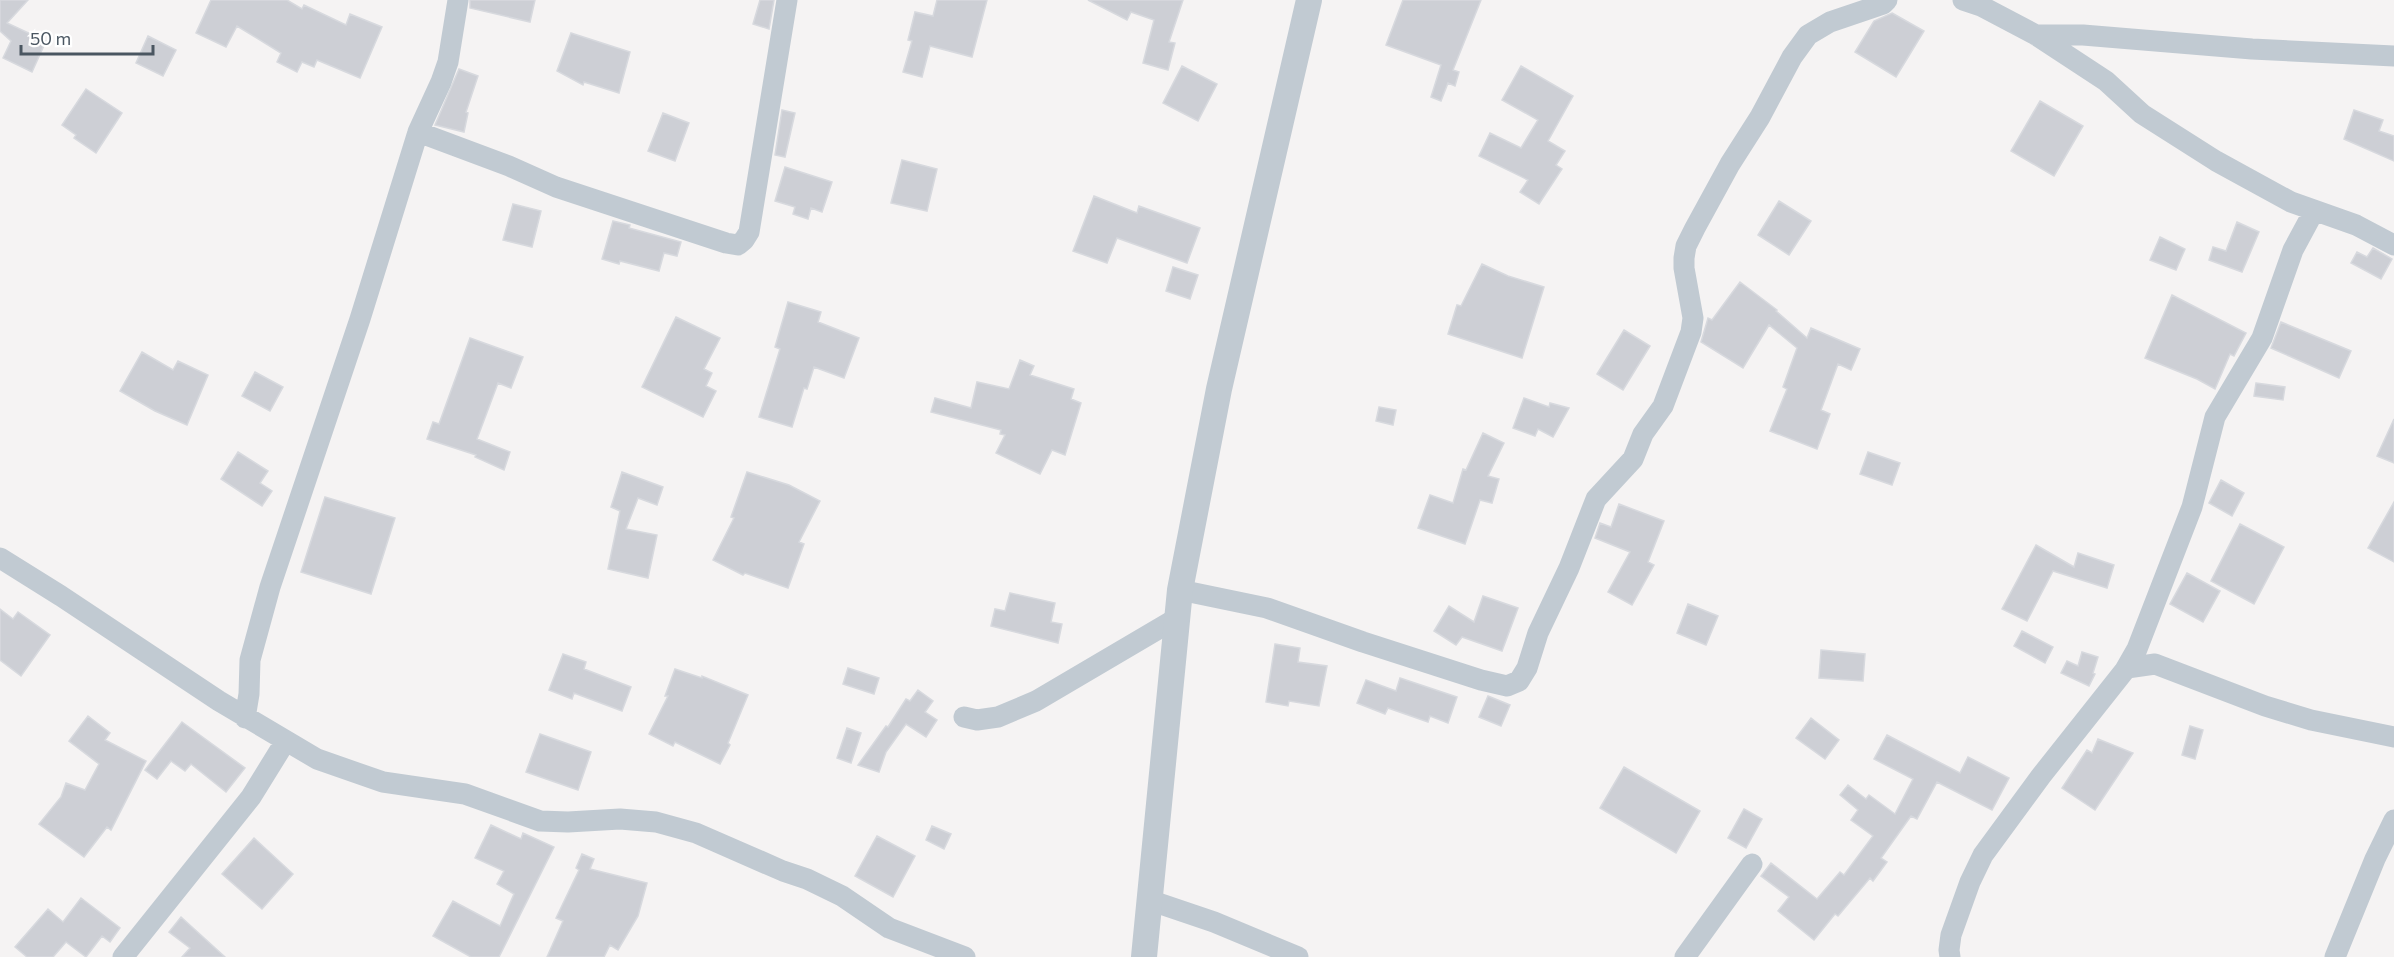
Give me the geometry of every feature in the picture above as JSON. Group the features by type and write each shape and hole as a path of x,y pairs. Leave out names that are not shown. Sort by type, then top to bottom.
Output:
{"street":[{"path":"245,718 249,694 250,660 270,587 332,403 418,132 448,62 458,0"},
{"path":"418,132 509,166 556,187 738,245 749,232 787,0"},
{"path":"1144,957 1180,590 1219,389 1309,0"},
{"path":"1180,590 1267,608 1481,680 1507,686 1519,681 1527,668 1538,633 1569,568 1596,499 1633,459 1643,434 1663,406 1691,332 1693,318 1684,258 1686,246 1695,228 1792,57 1808,35 1830,22 1883,4 1887,0"},
{"path":"1964,0 1981,6 2036,35 2106,81 2142,114 2164,129 2275,194 2314,212 2356,225 2394,245"},
{"path":"2036,35 2083,35 2252,49 2394,56"},
{"path":"1950,957 1951,935 1970,882 1983,855 2127,668 2192,507 2215,417 2262,338 2293,250 2314,212"},
{"path":"0,558 245,718 317,759 346,771 383,782 465,794 540,820 568,822 620,819 656,822 696,833 842,896 889,928 965,957"},
{"path":"964,717 977,720 999,717 1036,701 1177,618"},
{"path":"2140,640 2155,664"},
{"path":"2127,668 2155,664 2265,706 2311,720 2392,739"},
{"path":"123,957 252,797 285,742"},
{"path":"2335,957 2375,859 2394,820"},
{"path":"1685,957 1752,864"},
{"path":"1149,900 1214,922 1298,957"}],"building":[{"path":"0,0 28,0 7,23 46,41 32,72 3,58 11,41 0,31"},
{"path":"211,0 287,0 302,9 304,5 346,25 350,14 382,27 360,78 317,60 314,67 302,62 297,72 277,62 281,53 237,26 226,47 196,33"},
{"path":"470,0 535,0 530,22 470,8"},
{"path":"760,0 774,0 769,29 753,24"},
{"path":"937,0 987,0 972,57 930,46 922,77 903,72 912,41 908,40 915,12 933,16"},
{"path":"1088,0 1183,0 1169,42 1175,43 1168,70 1143,63 1154,20 1131,12 1127,20"},
{"path":"1403,0 1481,0 1453,70 1459,72 1455,86 1448,83 1441,101 1431,97 1441,65 1386,45"},
{"path":"1892,13 1924,31 1896,77 1855,52 1874,21"},
{"path":"571,33 630,52 619,93 584,82 583,85 557,71"},
{"path":"148,36 176,50 163,76 136,63"},
{"path":"1182,66 1217,84 1198,121 1163,103"},
{"path":"1521,66 1573,96 1548,141 1565,151 1556,165 1562,169 1539,204 1520,192 1528,180 1479,156 1490,133 1521,148 1538,120 1502,100"},
{"path":"459,69 478,76 466,112 468,113 464,132 435,125"},
{"path":"86,89 122,113 96,153 74,138 76,135 62,125"},
{"path":"2040,101 2083,126 2054,176 2011,151"},
{"path":"782,110 795,113 785,157 775,155"},
{"path":"2354,110 2383,120 2379,131 2394,136 2394,161 2344,139"},
{"path":"663,113 689,123 675,161 648,151"},
{"path":"902,160 937,169 927,211 891,203"},
{"path":"785,167 832,182 822,212 811,208 808,219 793,214 795,207 775,201"},
{"path":"1094,196 1137,213 1139,206 1200,228 1187,263 1117,238 1107,263 1073,251"},
{"path":"1779,201 1811,221 1789,255 1758,235"},
{"path":"513,204 541,211 532,247 503,240"},
{"path":"613,221 630,225 629,228 681,242 677,256 664,253 659,271 602,259"},
{"path":"2237,222 2259,232 2242,272 2209,260 2213,247 2226,251"},
{"path":"2160,237 2185,249 2176,270 2150,260"},
{"path":"2373,248 2392,259 2381,279 2351,263 2357,252 2367,257"},
{"path":"1482,264 1508,276 1544,287 1522,358 1448,334 1457,305 1461,306"},
{"path":"1173,267 1198,275 1190,299 1166,291"},
{"path":"1740,282 1777,310 1807,338 1811,328 1860,349 1851,370 1838,364 1821,410 1830,414 1817,449 1770,431 1787,389 1783,387 1797,348 1769,325 1743,368 1701,342 1708,318 1712,320"},
{"path":"2172,295 2246,333 2234,356 2230,354 2215,389 2197,379 2145,358"},
{"path":"788,302 821,312 818,322 859,338 844,378 814,367 807,389 804,388 792,427 759,417 780,349 775,347"},
{"path":"676,317 720,338 704,369 712,373 706,386 716,391 703,417 642,387"},
{"path":"2281,322 2351,351 2339,378 2271,348"},
{"path":"1624,330 1650,346 1623,390 1597,374"},
{"path":"470,338 523,357 511,388 498,383 477,439 510,452 504,470 475,457 476,455 427,439 433,422 439,424"},
{"path":"142,352 173,370 178,361 208,375 187,425 155,411 120,391"},
{"path":"1020,360 1034,366 1030,375 1074,389 1071,399 1081,403 1065,455 1052,450 1040,474 996,453 1005,435 1000,434 1001,430 931,412 935,398 971,408 977,382 1009,389"},
{"path":"255,372 283,387 270,411 242,396"},
{"path":"2256,383 2285,387 2283,400 2254,396"},
{"path":"1524,398 1549,407 1550,403 1569,408 1553,437 1538,429 1535,436 1513,428"},
{"path":"1379,407 1396,410 1393,425 1376,421"},
{"path":"2394,419 2394,463 2377,456"},
{"path":"1483,433 1504,443 1488,476 1499,479 1492,503 1480,500 1465,544 1418,528 1430,495 1453,503 1463,469 1466,470"},
{"path":"238,452 268,471 260,483 272,491 262,506 221,479"},
{"path":"1868,452 1900,463 1892,485 1860,474"},
{"path":"622,472 663,487 657,505 638,498 626,529 657,535 648,578 608,569 620,511 611,507"},
{"path":"747,472 789,485 820,501 799,542 804,544 788,588 745,573 743,575 713,560 734,518 731,517"},
{"path":"2221,480 2244,493 2232,516 2209,503"},
{"path":"325,497 395,518 371,594 301,572"},
{"path":"2394,502 2394,562 2368,548"},
{"path":"1619,504 1664,521 1648,562 1654,565 1632,605 1608,592 1630,552 1595,538 1600,523 1611,527"},
{"path":"2240,524 2284,547 2254,604 2211,581"},
{"path":"2036,545 2074,567 2078,553 2114,565 2107,588 2053,571 2027,621 2002,609"},
{"path":"2187,573 2220,591 2203,622 2170,604"},
{"path":"1010,593 1055,603 1051,622 1062,624 1058,643 991,626 995,609 1005,611"},
{"path":"1483,596 1518,608 1502,651 1462,637 1456,645 1434,631 1449,606 1474,622"},
{"path":"1688,604 1718,616 1706,645 1677,633"},
{"path":"0,609 13,619 18,612 50,635 21,676 0,660"},
{"path":"2022,631 2053,647 2045,663 2014,646"},
{"path":"1275,644 1300,648 1298,662 1327,666 1319,706 1289,701 1288,706 1266,702"},
{"path":"1821,650 1865,654 1863,681 1819,678"},
{"path":"2082,652 2098,657 2093,673 2095,674 2089,686 2061,673 2067,661 2078,666"},
{"path":"563,654 586,662 584,669 631,687 622,711 574,693 572,699 549,690"},
{"path":"848,668 879,678 874,694 843,684"},
{"path":"675,669 702,678 702,676 748,695 728,743 730,745 720,764 675,742 673,746 649,734 668,696 665,696"},
{"path":"1400,678 1457,697 1448,723 1430,716 1428,722 1388,708 1385,714 1357,703 1366,680 1396,691"},
{"path":"918,690 933,701 925,712 937,720 926,737 906,724 886,752 879,772 858,765 886,726 888,727 906,699 910,701"},
{"path":"1488,696 1510,705 1501,726 1479,717"},
{"path":"88,716 110,733 105,740 146,761 111,830 107,827 84,857 39,824 61,797 66,783 85,790 99,764 69,741"},
{"path":"1811,718 1839,740 1825,759 1796,738"},
{"path":"182,722 245,768 226,792 191,764 185,771 171,761 157,779 145,770"},
{"path":"2190,726 2203,730 2195,759 2182,755"},
{"path":"847,728 861,733 851,763 837,758"},
{"path":"540,734 591,752 578,790 526,772"},
{"path":"1887,735 1960,773 1968,757 2009,778 1992,810 1937,782 1917,819 1911,816 1881,858 1887,862 1873,881 1870,878 1838,916 1835,914 1814,940 1778,911 1789,897 1761,876 1771,863 1817,899 1840,872 1844,875 1873,836 1851,820 1858,810 1840,795 1848,785 1866,799 1869,795 1895,814 1913,779 1874,759"},
{"path":"2098,739 2133,753 2095,810 2062,788 2087,750 2092,753"},
{"path":"1624,767 1700,811 1676,853 1600,808"},
{"path":"1744,809 1762,819 1746,848 1728,838"},
{"path":"491,825 521,839 523,833 554,847 499,957 471,957 433,936 453,901 500,926 514,894 497,884 504,871 475,858"},
{"path":"932,826 951,834 944,849 926,840"},
{"path":"877,836 915,856 893,897 855,876"},
{"path":"254,838 293,874 262,909 222,874"},
{"path":"582,854 594,859 590,869 647,883 638,916 618,950 610,945 604,957 547,957 563,921 556,918 579,870 576,868"},
{"path":"81,898 120,928 110,942 102,936 86,957 66,942 53,957 27,957 15,947 48,909 63,922"},
{"path":"181,917 225,957 182,957 190,948 169,932"}]}
